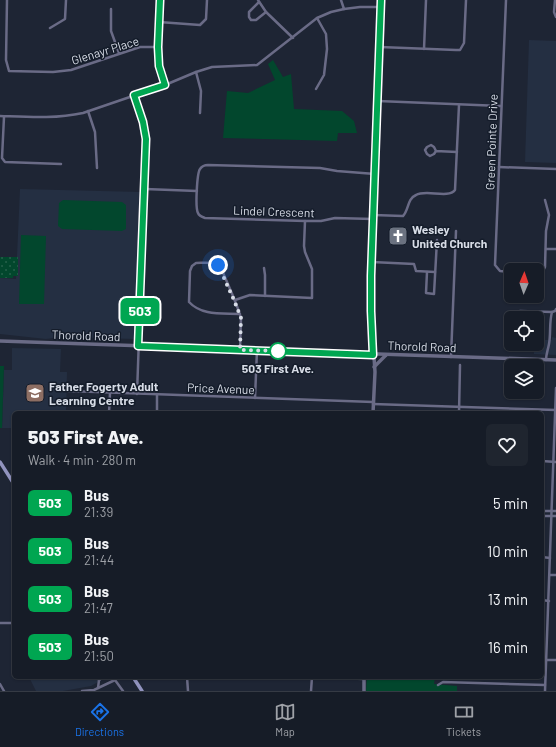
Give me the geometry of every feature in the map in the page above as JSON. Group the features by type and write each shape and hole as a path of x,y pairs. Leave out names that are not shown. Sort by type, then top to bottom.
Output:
{"main road":[{"path":"0,462 12,481"},
{"path":"135,679 142,691"}],"street":[{"name":"Glenayr Place","path":"7,0 6,60 9,71 53,72 71,70 140,47 158,47"},
{"path":"50,28 65,20 66,0"},
{"path":"160,0 158,47 159,66 165,85"},
{"path":"159,22 200,25 206,19 207,0"},
{"path":"341,0 344,9"},
{"path":"373,411 374,367 371,307 381,0"},
{"path":"424,49 426,0"},
{"path":"380,47 456,50 462,48 464,43 466,0"},
{"name":"Green Pointe Drive","path":"504,271 500,271 495,265 506,0"},
{"path":"555,0 554,12 556,17"},
{"path":"266,12 256,20 251,20 249,17 249,12 258,1 266,12 293,38"},
{"path":"0,116 69,116 165,85 212,67 257,64 293,38 317,18 331,12 344,9 381,7"},
{"path":"111,9 111,31 119,53"},
{"path":"316,89 324,75 327,49 326,34 317,18"},
{"path":"196,72 201,91 200,113"},
{"path":"134,95 145,131 145,189 137,394"},
{"path":"378,101 501,106"},
{"path":"436,151 431,145 427,146 425,150 430,156 436,151 458,152 459,104"},
{"path":"88,111 95,132 97,168"},
{"path":"4,116 2,158 5,162 61,164"},
{"name":"Lindel Crescent","path":"375,174 315,168 203,166 199,170 197,211 199,215 203,217 305,221 321,221 335,218 403,216 410,201 415,195 423,193 453,193 456,187 458,152"},
{"path":"499,167 556,168"},
{"path":"145,189 197,191"},
{"path":"544,269 549,215 545,200"},
{"path":"234,300 246,296 312,298 312,269 304,246 305,221"},
{"path":"451,357 456,231"},
{"path":"426,272 426,293 434,294 434,272 437,240"},
{"path":"546,249 556,249"},
{"path":"372,262 414,264 416,271 434,272"},
{"path":"240,314 209,312 193,306 189,302 190,271 192,266 196,263 218,265 240,314 240,350"},
{"path":"264,268 265,296"},
{"path":"546,360 546,353 549,345 550,318 552,312 556,309"},
{"path":"544,312 552,312"},
{"name":"Thorold Road","path":"0,341 373,355 556,360"},
{"path":"255,398 257,350"},
{"path":"374,367 386,355"},
{"path":"459,411 460,365"},
{"path":"545,691 555,461 556,388"},
{"name":"Price Avenue","path":"68,391 556,410"},
{"path":"109,411 110,393"},
{"path":"157,394 157,411"},
{"path":"544,461 555,461"},
{"path":"544,511 556,511"},
{"path":"544,516 556,516"},
{"path":"544,557 550,558"},
{"path":"550,575 556,575"},
{"path":"544,600 548,601"},
{"path":"0,623 12,623"},
{"path":"546,660 556,660"},
{"path":"98,679 98,688"},
{"path":"187,679 188,691"},
{"path":"311,691 312,679"},
{"path":"364,679 364,691"},
{"path":"82,691 94,691 115,680 118,682 123,691"},
{"path":"438,685 443,682 545,686"},
{"path":"0,684 4,691"}],"shaded area":[{"path":"529,40 556,41 556,163 525,162"},
{"path":"20,189 141,192 135,339 61,337 46,339 0,334 0,278 16,279"},
{"path":"552,337 556,338 556,355 534,354 534,351 544,351 544,340 552,340"},
{"name":"Father Fogerty Adult Learning Centre","path":"12,348 61,349 60,372 67,372 66,411 12,411 12,428 2,428 4,370 12,370"},
{"path":"30,679 103,679 91,686 63,691 36,691"}],"green space":[{"path":"273,60 283,77 291,74 294,109 342,111 354,121 357,133 338,133 337,141 223,138 227,91 248,93 275,80 268,64"},
{"path":"63,200 122,202 126,205 126,229 122,231 62,229 58,226 59,203"},
{"path":"21,235 46,236 44,304 19,304"},
{"path":"0,257 18,257 18,276 13,276 13,278 0,278"},
{"path":"0,366 4,366 2,428 0,428"},
{"path":"367,679 435,679 434,684 457,686 457,691 366,691"}],"bus line":[{"name":"503","path":"160,0 158,47 159,66 165,85 134,95 143,122 146,139 138,346 373,355 371,276 381,0"}],"place":[{"name":"Wesley United Church","path":"398,236"},
{"name":"503 First Ave.","path":"278,351"},
{"name":"Father Fogerty Adult Learning Centre","path":"35,393"}],"route":[{"path":"218,265 221,268 241,318 240,350 282,351 278,351"}]}
